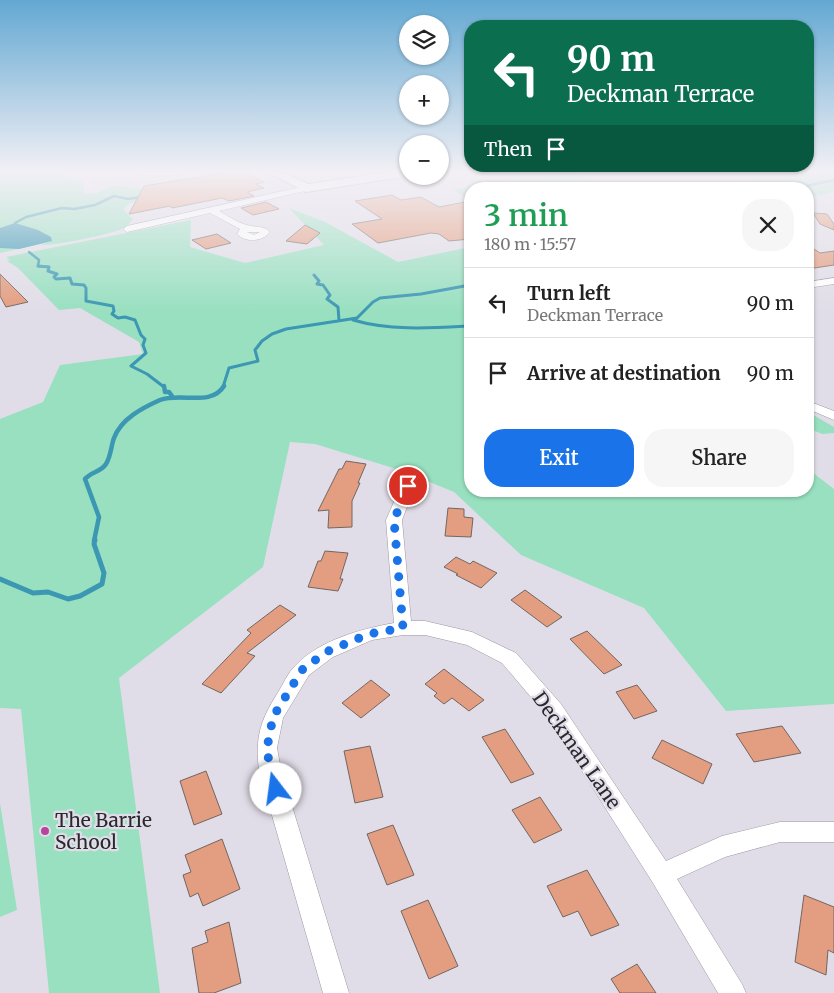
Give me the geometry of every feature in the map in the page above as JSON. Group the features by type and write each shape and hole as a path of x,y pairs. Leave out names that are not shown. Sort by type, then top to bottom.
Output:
{"street":[{"path":"127,229 170,219"},
{"path":"229,219 248,229"},
{"path":"814,284 834,281"},
{"path":"814,408 834,416"},
{"path":"403,628 394,520 408,486"},
{"name":"Deckman Lane","path":"336,993 270,770 267,748 273,717 302,670 326,652 369,634 403,628 425,628 472,639 509,658 554,710 661,875 734,993"},
{"path":"661,875 722,847 780,832 834,832"}],"green space":[{"path":"0,219 133,219 124,228 108,233 58,244 41,245 50,242 0,253"},
{"path":"300,219 318,219 325,222 398,262 464,248 464,497 814,497 814,474 834,489 834,704 726,711 644,608 521,555 454,492 403,471 315,444 290,442 263,567 119,678 160,993 49,993 21,709 0,708 0,419 43,402 60,365 143,354 139,342 80,308 59,310 18,268 7,261 10,260 6,257 191,220 190,247 245,263 324,245"},
{"path":"814,415 834,427 834,433 822,434 814,431"},
{"path":"0,803 17,910 0,917"}],"water":[{"path":"15,223 38,230 51,237 52,241 19,249 0,248 0,228"}],"building":[{"path":"380,219 464,219 464,240 449,241 439,234 431,233 378,243 352,224"},
{"path":"817,219 831,219 834,224 834,230 820,224"},
{"path":"305,225 320,233 307,244 286,241"},
{"path":"217,234 231,243 206,249 192,240"},
{"path":"814,249 820,253 834,251 834,265 814,268"},
{"path":"0,274 28,302 6,307 0,296"},
{"path":"346,461 366,464 352,501 352,527 328,528 329,510 318,511 339,469 342,469"},
{"path":"448,508 464,509 464,517 473,518 471,537 445,536"},
{"path":"325,551 348,553 340,579 343,579 338,591 308,587 318,561 321,561"},
{"path":"456,557 470,564 473,561 497,573 481,588 444,567"},
{"path":"525,590 562,617 547,627 511,600"},
{"path":"280,605 296,615 247,653 255,656 221,693 202,684 251,633 247,630"},
{"path":"587,631 622,665 604,674 570,639"},
{"path":"444,669 484,700 469,711 452,698 444,704 434,696 437,693 425,684"},
{"path":"371,680 390,695 361,718 342,703"},
{"path":"637,685 657,711 634,719 616,692"},
{"path":"782,726 801,753 754,762 736,734"},
{"path":"505,729 534,774 511,783 482,737"},
{"path":"662,740 712,764 703,784 652,758"},
{"path":"370,746 383,797 355,803 344,751"},
{"path":"206,771 222,814 194,825 180,781"},
{"path":"540,797 562,830 534,843 512,810"},
{"path":"393,825 414,875 387,885 367,834"},
{"path":"222,839 240,889 203,906 198,893 190,897 183,875 191,872 185,855"},
{"path":"587,870 619,925 591,936 578,911 563,917 547,886"},
{"path":"804,895 834,907 834,953 828,950 826,975 795,962"},
{"path":"428,900 458,966 429,979 401,911"},
{"path":"229,922 241,983 214,993 199,993 192,948 208,942 205,931"},
{"path":"637,964 656,993 620,993 611,979"}],"waterway":[{"path":"15,223 22,219"},
{"path":"29,252 39,260 38,266 49,267 48,271 57,274 54,277 56,279 70,278 72,284 84,285 86,288 86,301 113,306 114,311 112,314 118,318 125,317 135,320 141,335 145,339 143,345 146,353 131,366 147,374 164,387"},
{"path":"314,275 319,281 317,284 323,285 330,295 327,299 338,307 339,321"},
{"path":"339,321 357,318 373,302 380,298 421,294 464,286"},
{"path":"353,320 396,327 464,326"},
{"path":"223,387 229,368 258,361 255,350 262,341 272,334 286,329 339,321"},
{"path":"164,386 165,392 169,392 172,396"},
{"path":"94,541 99,517 85,479 106,464 114,438 122,425 139,411 160,400 177,397 204,398 218,392 223,387"},
{"path":"0,579 33,593 48,592 68,599 80,596 102,584 104,573 94,544 95,540"}],"place":[{"name":"The Barrie School","path":"45,831"}],"route":[{"path":"276,789 270,770 267,748 273,717 302,670 326,652 369,634 403,628 394,520 408,486"}]}
